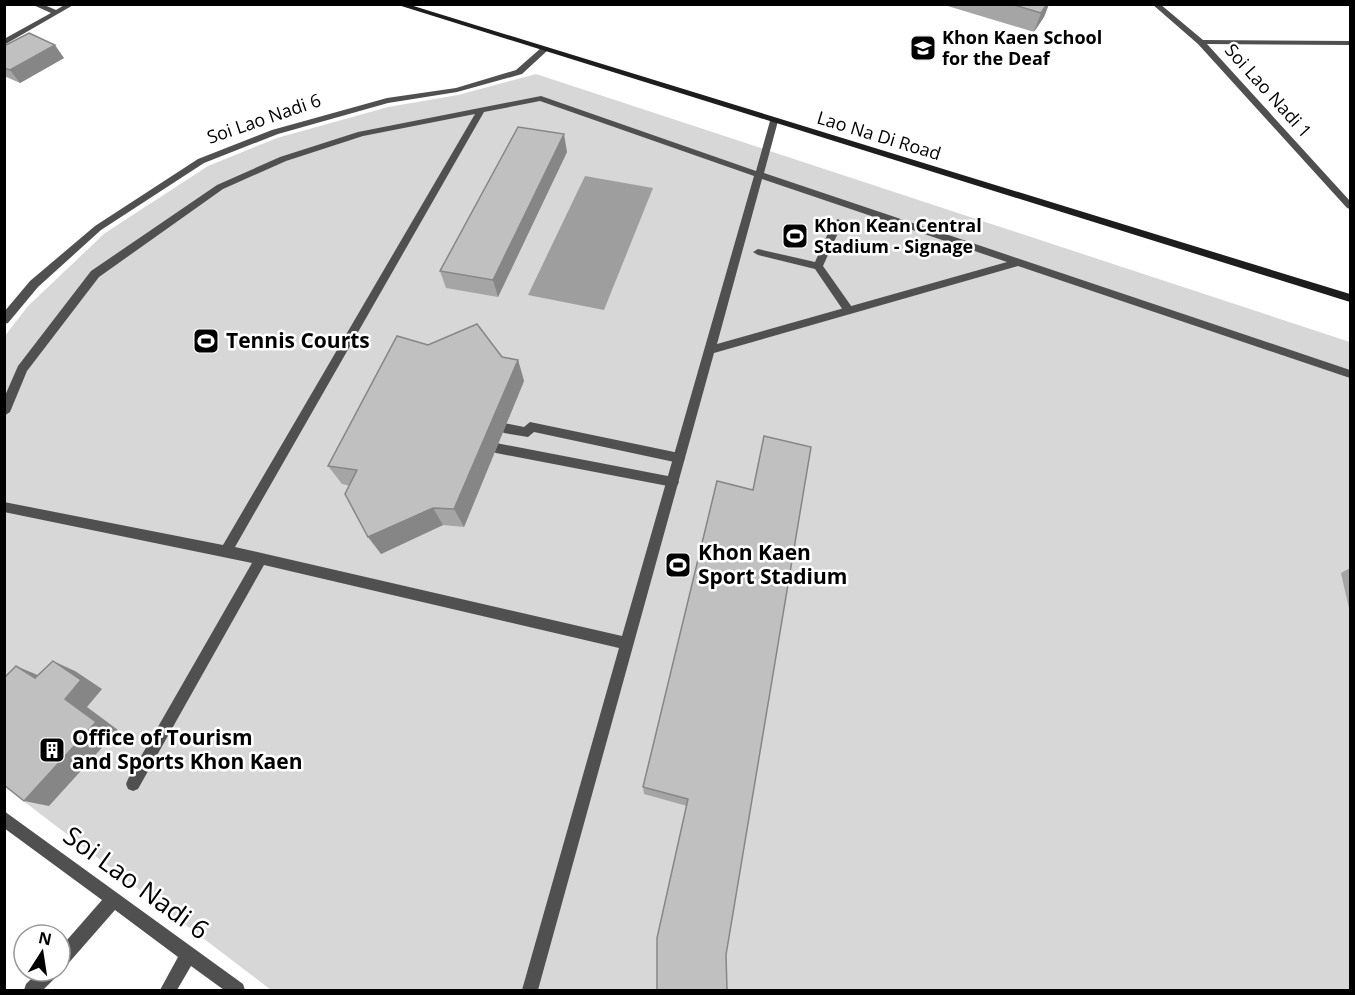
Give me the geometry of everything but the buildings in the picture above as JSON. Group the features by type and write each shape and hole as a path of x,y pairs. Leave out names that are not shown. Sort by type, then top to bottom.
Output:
{"main road":[{"name":"Lao Na Di Road","path":"398,4 1350,298"}],"street":[{"path":"34,4 58,13"},
{"path":"4,44 72,4"},
{"name":"Soi Lao Nadi 1","path":"1155,4 1201,42 1350,206"},
{"path":"1201,42 1350,43"},
{"name":"Soi Lao Nadi 6","path":"4,320 34,284 98,228 201,161 275,132 387,101 457,90 519,72 544,50"},
{"path":"4,412 22,369 95,274 220,188 283,159 361,134 541,98 759,175 1350,374"},
{"path":"226,551 481,110"},
{"path":"530,990 774,121"},
{"path":"818,266 838,222"},
{"path":"758,252 818,266 849,310"},
{"path":"709,351 1019,262"},
{"path":"504,428 528,432 530,427 679,458"},
{"path":"496,448 673,482"},
{"path":"4,507 226,551 627,643"},
{"path":"133,784 261,559"},
{"name":"Soi Lao Nadi 6","path":"4,818 237,990"},
{"path":"72,946 114,899"},
{"path":"168,990 189,954"}],"shaded area":[{"name":"Khon Kaen Sport Stadium","path":"536,74 1350,342 1350,990 271,990 5,787 4,337 28,306 105,233 208,166 277,138 388,107 458,95"},
{"path":"585,176 653,188 604,310 528,295"}],"place":[{"name":"Khon Kaen School for the Deaf","path":"923,48"},
{"name":"Khon Kean Central Stadium - Signage","path":"795,236"},
{"name":"Tennis Courts","path":"206,341"},
{"name":"Khon Kaen Sport Stadium","path":"678,565"},
{"name":"Office of Tourism and Sports Khon Kaen","path":"52,750"}]}
